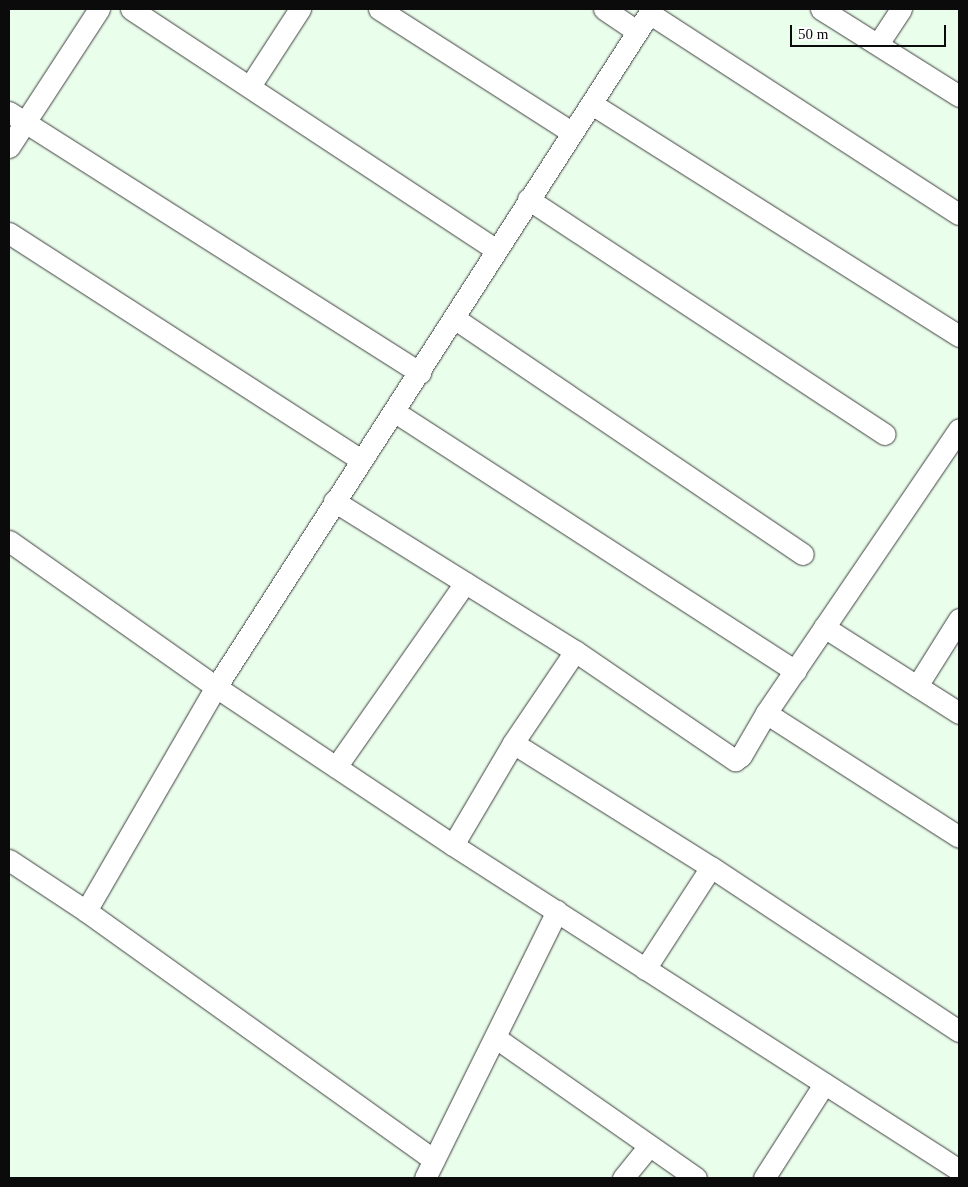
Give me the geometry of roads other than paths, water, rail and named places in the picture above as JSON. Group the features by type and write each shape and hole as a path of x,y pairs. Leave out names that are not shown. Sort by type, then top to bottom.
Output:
{"street":[{"path":"9,147 17,117 99,9"},
{"path":"131,9 496,250"},
{"path":"250,86 300,9"},
{"path":"379,9 571,132"},
{"path":"604,9 637,31"},
{"path":"821,9 959,96"},
{"path":"878,44 901,9"},
{"path":"86,911 216,688 334,501 420,373 528,199 571,132 592,104 650,11 959,214"},
{"path":"592,104 959,336"},
{"path":"17,117 420,373"},
{"path":"528,199 885,434"},
{"path":"9,233 361,460"},
{"path":"454,318 804,554"},
{"path":"394,412 795,671"},
{"path":"334,501 574,651 734,760 741,756 766,713 959,429"},
{"path":"9,541 216,688 453,845 824,1084 951,1171"},
{"path":"336,767 465,583"},
{"path":"917,686 959,619"},
{"path":"824,628 959,713"},
{"path":"453,845 513,743 574,651"},
{"path":"766,713 956,828"},
{"path":"513,743 711,867 959,1031"},
{"path":"9,860 86,911 430,1169 557,911"},
{"path":"645,969 711,867"},
{"path":"496,1038 696,1178"},
{"path":"764,1178 824,1084"},
{"path":"623,1178 649,1146"}]}
